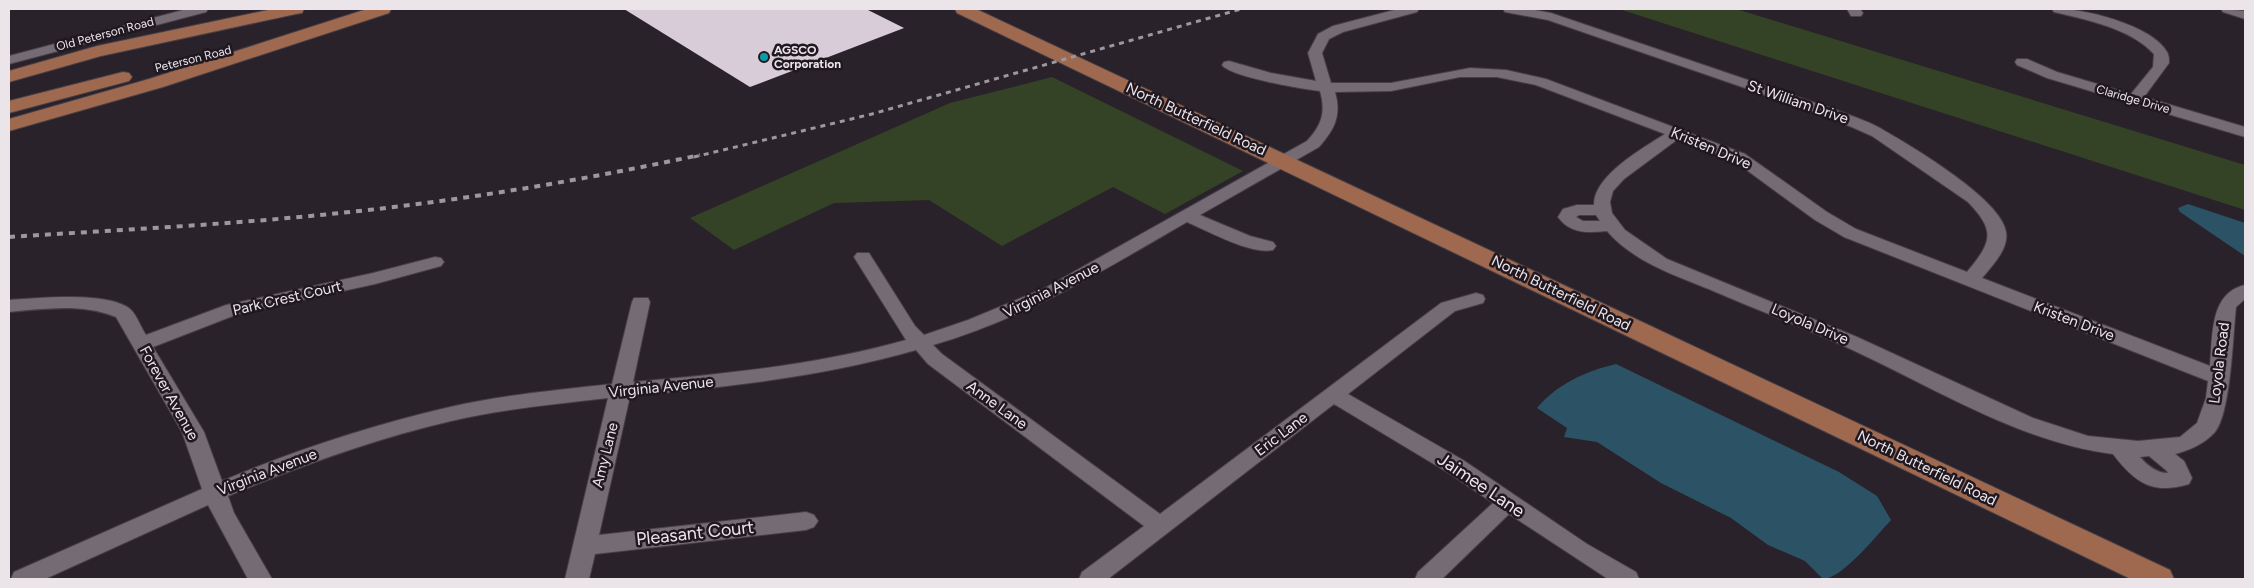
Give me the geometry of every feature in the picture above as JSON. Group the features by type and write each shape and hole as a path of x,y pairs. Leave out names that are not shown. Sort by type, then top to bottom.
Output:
{"main road":[{"name":"Peterson Road","path":"9,77 105,49 296,9"},
{"name":"Peterson Road","path":"150,70 342,9"},
{"name":"Peterson Road","path":"150,70 252,45 370,9"},
{"name":"Peterson Road","path":"9,125 156,83 383,9"},
{"name":"North Butterfield Road","path":"963,9 2159,579"},
{"path":"9,107 150,70"}],"street":[{"name":"Old Peterson Road","path":"9,60 201,9"},
{"path":"1284,161 1312,144 1324,134 1332,105 1315,53 1323,37 1346,26 1412,9"},
{"name":"St William Drive","path":"1510,9 1560,21 1834,114 1878,133 1974,198 1988,212 1997,225 1998,241 1990,256 1970,281"},
{"path":"2060,9 2121,27 2147,40 2162,54 2161,65 2134,99"},
{"path":"2228,9 2245,15"},
{"name":"Claridge Drive","path":"2022,62 2052,75 2245,132"},
{"name":"Kristen Drive","path":"1229,65 1280,81 1326,87 1390,87 1469,72 1508,74 1541,82 1729,152 1756,167 1832,225 1970,281 2218,377"},
{"name":"Loyola Drive","path":"1677,132 1616,178 1604,194 1607,218 1634,248 1661,263 1850,341 2026,423 2087,443 2137,447"},
{"name":"Virginia Avenue","path":"22,579 215,491 327,449 401,427 524,401 737,379 838,364 919,344 1017,309 1052,292 1284,161"},
{"path":"1187,216 1244,240 1267,246"},
{"name":"Anne Lane","path":"863,257 908,330 935,359 1160,526"},
{"name":"Park Crest Court","path":"142,344 233,309 375,278 435,262"},
{"name":"Loyola Road","path":"2137,447 2187,443 2207,427 2216,398 2228,306 2232,300 2245,291"},
{"name":"Eric Lane","path":"1091,579 1448,306 1476,300"},
{"name":"Forever Avenue","path":"9,306 64,302 94,303 111,307 123,313 193,432 223,514 260,579"},
{"name":"Amy Lane","path":"577,579 640,302"},
{"name":"Jaimee Lane","path":"1334,394 1454,466 1507,503 1627,579"},
{"path":"1427,579 1507,503"},
{"name":"Pleasant Court","path":"584,546 806,521"}],"green space":[{"path":"1619,9 1736,9 2245,165 2245,210"},
{"path":"1052,77 1243,171 1165,214 1113,187 1002,246 929,200 834,203 734,250 690,218 950,103"}],"water":[{"path":"2188,204 2245,223 2245,256 2180,212 2178,208"},
{"path":"1616,364 1839,472 1877,496 1891,520 1840,572 1823,579 1805,561 1768,545 1731,518 1661,483 1597,442 1564,437 1567,428 1537,408 1563,385 1594,370"}],"building":[{"name":"AGSCO Corporation","path":"624,9 866,9 904,28 750,87"}],"railway":[{"path":"694,157 872,114 1241,9"},
{"path":"9,237 290,218 376,209 516,190 700,155"}],"place":[{"name":"AGSCO Corporation","path":"764,57"}]}
